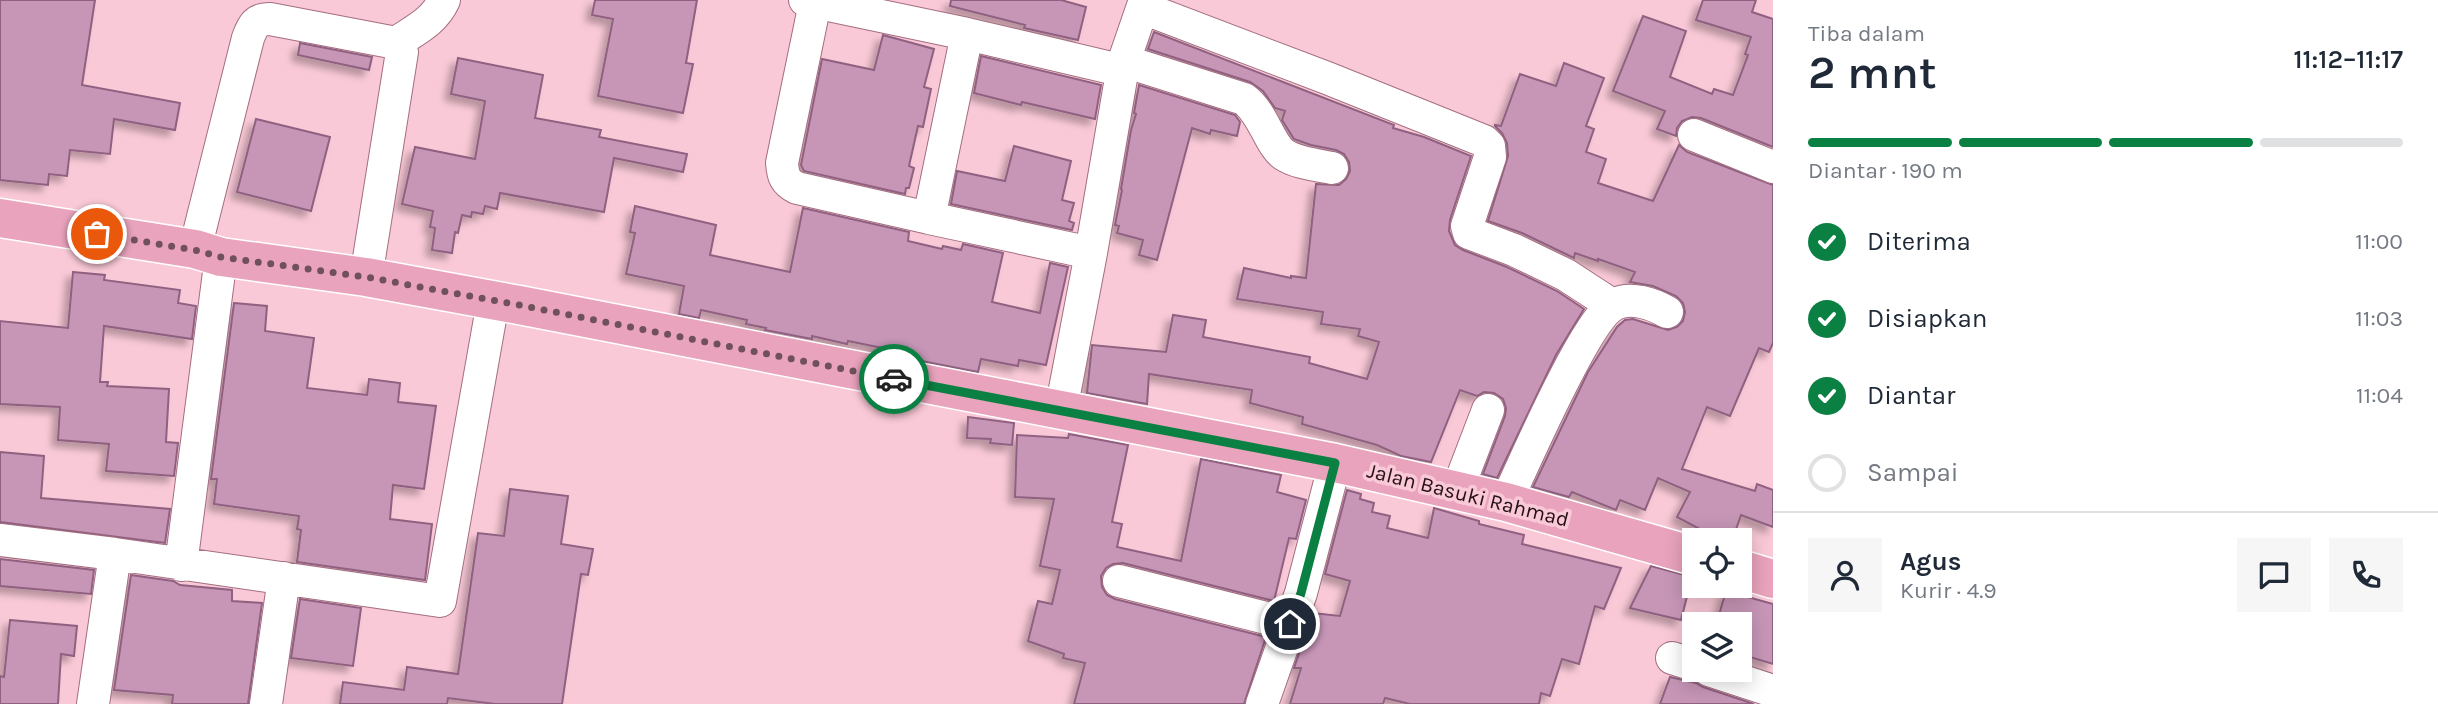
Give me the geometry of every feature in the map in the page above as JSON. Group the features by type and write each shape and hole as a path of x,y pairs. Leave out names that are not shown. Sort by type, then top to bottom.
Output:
{"main road":[{"name":"Jalan Basuki Rahmad","path":"0,218 366,277 1335,463 1506,502 1682,552"},
{"path":"1752,573 1773,579"}],"street":[{"path":"181,565 208,253 248,38 255,22 270,19 396,43 428,23 444,0"},
{"path":"1091,253 979,231 797,188 788,183 783,175 782,163 810,1 1124,66 1244,99 1254,106 1281,153 1300,162 1332,168"},
{"path":"1061,410 1124,66 1144,4 1484,141 1489,145 1490,157 1467,226 1469,233 1514,250 1566,275 1612,305"},
{"path":"929,218 967,34"},
{"path":"366,277 402,52 396,43"},
{"path":"1694,135 1773,167"},
{"path":"1506,502 1540,426 1583,345 1612,305 1632,300 1667,312"},
{"path":"0,540 440,601 493,302"},
{"path":"1457,491 1488,410"},
{"path":"1262,704 1301,593 1335,463"},
{"path":"93,704 115,554"},
{"path":"266,704 284,578"},
{"path":"1119,581 1290,624"},
{"path":"1746,682 1773,691"}],"building":[{"path":"0,0 95,0 82,85 180,103 175,130 114,119 110,154 70,150 67,176 49,174 48,185 0,180"},
{"path":"595,0 697,0 686,63 693,64 683,113 598,96 613,19 592,15"},
{"path":"951,0 1061,0 1086,7 1078,40 1024,28 1025,25 950,6"},
{"path":"1703,0 1756,0 1752,12 1773,19 1773,147 1701,118 1692,117 1682,121 1676,136 1657,129 1665,111 1613,91 1643,16 1686,31 1670,77 1712,94 1714,89 1733,95 1748,55 1745,54 1751,37 1696,20"},
{"path":"1154,32 1394,125 1393,128 1471,156 1450,220 1449,231 1455,245 1557,291 1584,309 1556,355 1497,478 1483,474 1505,416 1503,399 1494,393 1484,392 1477,396 1460,390 1431,462 1401,456 1377,445 1302,424 1303,417 1250,403 1252,390 1149,374 1147,404 1087,393 1092,345 1166,352 1173,315 1206,320 1203,337 1310,357 1309,363 1367,379 1379,342 1358,336 1360,329 1321,324 1323,312 1237,299 1244,268 1291,278 1306,278 1316,184 1339,185 1350,171 1349,162 1344,154 1336,150 1294,139 1282,120 1285,111 1275,108 1263,91 1250,82 1148,49"},
{"path":"883,35 934,49 924,87 931,89 923,127 918,126 909,166 914,168 905,194 804,171 801,165 822,59 874,70"},
{"path":"300,43 372,57 369,70 298,55"},
{"path":"981,56 1101,85 1095,119 974,93"},
{"path":"458,58 543,75 535,118 601,130 599,137 687,154 683,172 614,158 604,212 500,193 497,209 485,206 483,214 472,212 471,217 462,215 458,233 455,232 452,253 432,250 435,228 430,227 433,211 402,204 415,147 475,159 485,101 451,94"},
{"path":"1564,63 1604,78 1586,126 1594,129 1586,152 1606,159 1598,183 1653,201 1679,145 1687,152 1773,185 1773,343 1769,352 1759,348 1730,416 1707,407 1682,469 1755,491 1757,484 1773,490 1773,527 1741,515 1736,528 1698,528 1677,517 1690,492 1658,478 1645,510 1620,500 1616,510 1572,492 1569,497 1533,487 1588,372 1617,327 1625,320 1633,319 1668,330 1683,321 1685,312 1683,303 1676,296 1653,286 1630,282 1635,272 1575,253 1574,258 1522,233 1488,221 1508,156 1507,143 1495,125 1501,126 1520,74 1556,86"},
{"path":"1139,85 1235,115 1240,122 1237,136 1211,130 1210,134 1192,128 1157,260 1139,255 1143,240 1117,233 1119,226 1115,225"},
{"path":"256,119 330,137 311,211 237,192"},
{"path":"1014,146 1071,161 1062,200 1074,203 1069,221 1074,223 1072,230 951,204 957,171 1005,181"},
{"path":"635,206 716,225 710,255 790,272 803,208 909,232 908,241 942,249 943,246 961,250 963,244 1003,253 992,302 1040,313 1050,263 1068,267 1046,365 1019,360 1018,366 981,359 978,372 901,357 902,352 848,341 847,344 765,330 766,328 746,324 747,320 701,310 699,318 679,314 684,286 626,274 635,233 630,232"},
{"path":"73,272 105,275 104,280 180,290 178,303 196,306 192,339 104,326 100,382 108,382 107,386 169,389 166,442 178,443 174,476 106,471 109,444 58,440 60,407 0,404 0,321 68,328"},
{"path":"234,303 267,306 265,331 314,338 307,388 367,395 369,379 400,383 398,402 436,406 424,489 393,485 390,519 432,524 425,580 297,562 301,530 297,529 299,516 214,504 217,479 211,479"},
{"path":"968,417 1014,423 1012,445 990,443 991,439 967,438"},
{"path":"1069,434 1128,445 1112,522 1122,524 1117,547 1181,561 1201,459 1281,475 1277,492 1306,500 1296,539 1289,538 1274,601 1123,563 1106,568 1101,576 1102,587 1107,595 1115,599 1266,637 1244,704 1074,704 1085,663 1063,658 1064,654 1028,641 1038,601 1052,604 1060,570 1040,566 1054,499 1015,497 1017,435 1068,438"},
{"path":"0,452 44,456 41,498 170,509 165,543 0,522"},
{"path":"510,489 568,496 561,544 593,549 588,575 581,574 562,704 495,704 448,698 447,704 340,704 343,682 404,690 407,667 458,674 478,533 504,536"},
{"path":"1347,490 1361,494 1360,499 1374,503 1372,512 1390,516 1387,528 1428,538 1434,508 1479,521 1479,524 1524,535 1522,544 1621,568 1604,609 1595,606 1579,664 1562,659 1550,696 1541,693 1539,704 1410,704 1385,698 1383,704 1290,704 1301,668 1294,668 1302,645 1308,646 1313,613 1340,616 1350,581 1325,574"},
{"path":"0,559 94,570 91,594 0,586"},
{"path":"1651,566 1682,574 1682,598 1687,598 1681,620 1630,608"},
{"path":"131,575 173,581 180,585 232,590 232,601 262,603 248,704 172,704 173,695 114,690"},
{"path":"1724,598 1751,598 1773,604 1773,664 1752,658 1752,612 1720,612"},
{"path":"300,599 361,608 353,666 291,658"},
{"path":"10,620 77,626 74,656 61,654 58,704 0,704 0,676 4,677"},
{"path":"1670,677 1682,682 1696,683 1754,704 1660,704"}],"way so far":[{"path":"97,234 195,250 221,257 366,277 894,379"}],"route":[{"path":"894,379 1335,463 1301,593 1290,624"}]}
